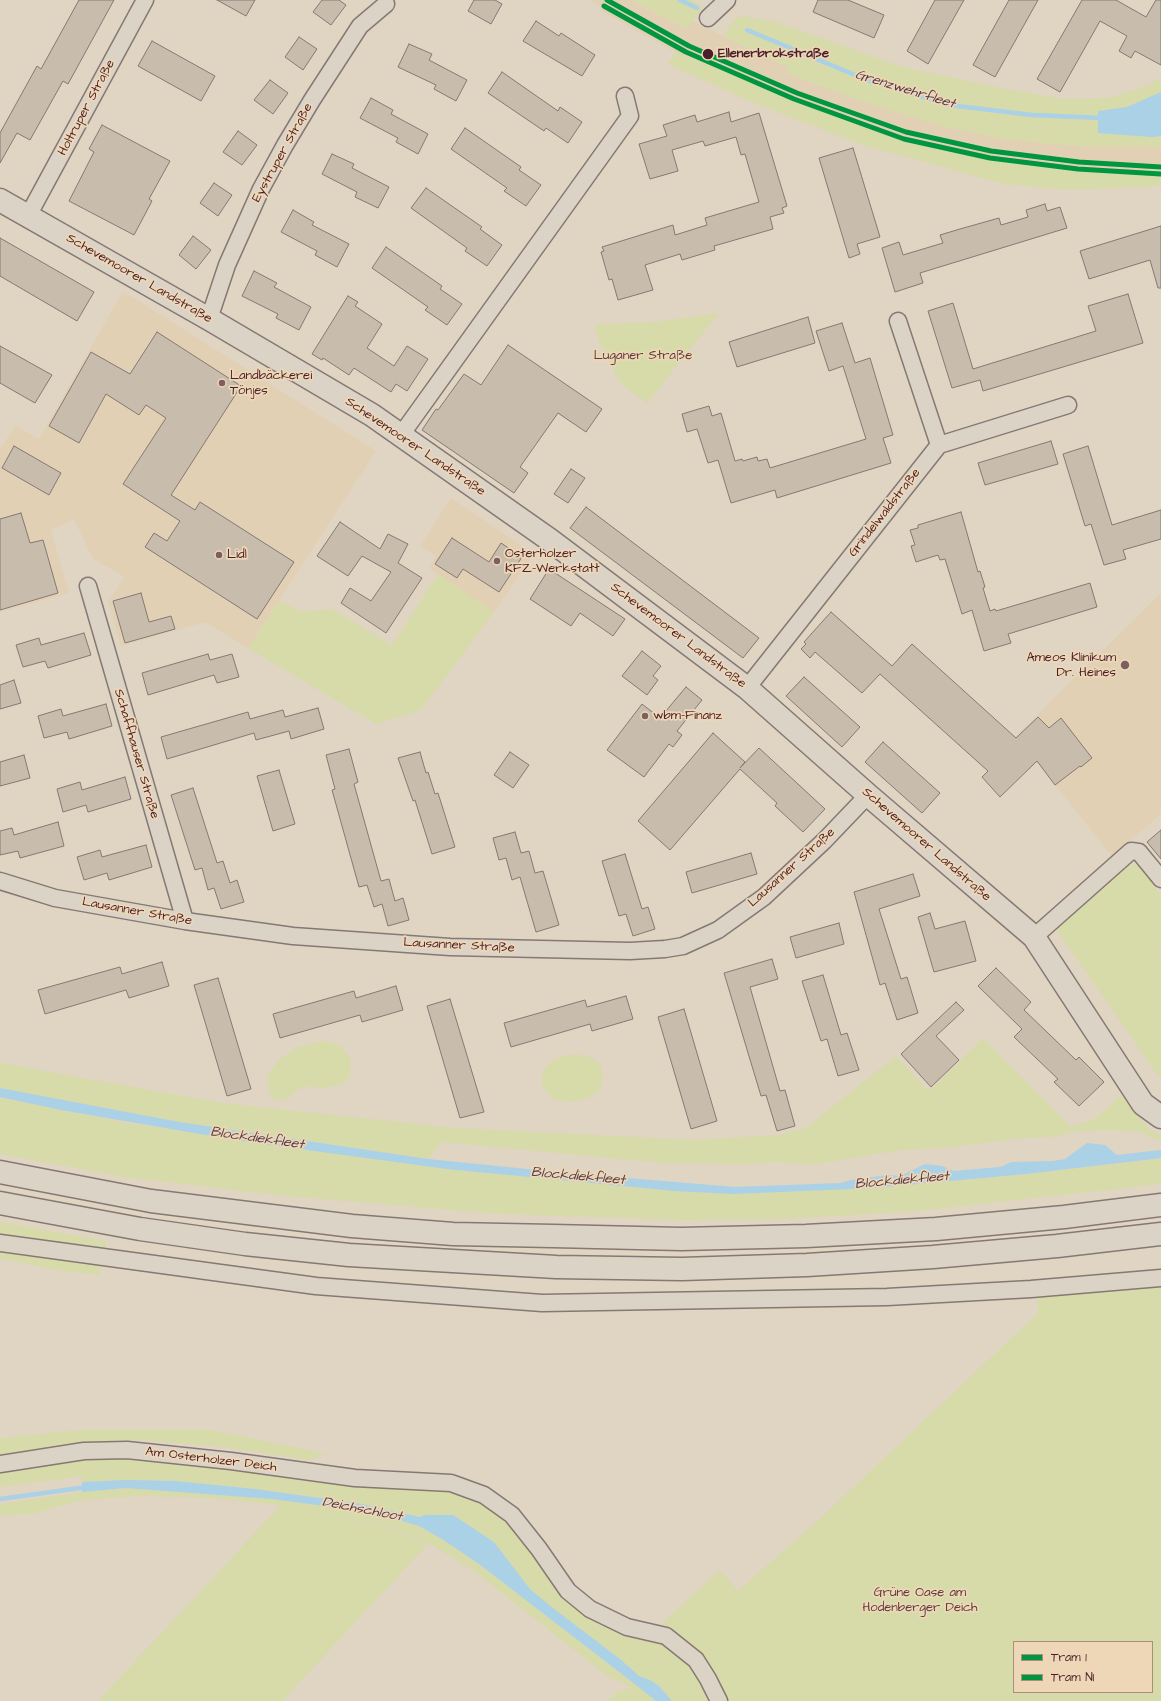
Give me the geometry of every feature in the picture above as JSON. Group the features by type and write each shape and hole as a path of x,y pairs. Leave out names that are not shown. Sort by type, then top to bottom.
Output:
{"main road":[{"name":"Schevemoorer Landstraße","path":"0,200 209,319 372,416 550,540 747,688 868,795 1034,937 1143,1104 1161,1117"},
{"path":"0,1172 151,1201 352,1226 453,1234 681,1239 806,1236 936,1229 1064,1217 1161,1204"},
{"path":"0,1203 140,1229 245,1244 349,1255 556,1267 682,1269 807,1265 941,1257 1161,1234"}],"street":[{"name":"Holtruper Straße","path":"28,216 145,0"},
{"path":"708,18 727,0"},
{"name":"Eystruper Straße","path":"209,319 227,265 261,189 285,146 312,100 360,26 386,4"},
{"path":"401,435 630,116 625,96"},
{"path":"898,321 939,445 1068,406"},
{"name":"Grindelwaldstraße","path":"747,688 939,445"},
{"name":"Schaffhauser Straße","path":"88,586 185,921"},
{"name":"Lausanner Straße","path":"0,881 55,898 185,921 293,936 450,947 630,951 665,949 683,946 718,930 764,897 824,841 868,795"},
{"path":"1034,937 1131,851 1139,852 1161,879"},
{"path":"0,1244 316,1286 542,1303 886,1297 1031,1289 1161,1278"},
{"name":"Am Osterholzer Deich","path":"0,1464 84,1451 127,1450 231,1461 355,1478 422,1480 451,1483 484,1495 512,1516 539,1548 568,1590 590,1609 627,1627 666,1636 696,1660 719,1701"}],"shaded area":[{"path":"590,0 631,0 686,29 692,21 788,67 786,73 811,83 1003,139 1083,147 1161,147 1161,169 1081,171 996,161 928,145 804,104 695,52 690,60 601,11 602,7"},
{"path":"123,291 376,451 248,648 205,622 121,646 108,601 125,577 93,559 74,519 51,530 69,593 0,612 0,449 15,426 39,439"},
{"path":"451,498 534,554 494,612 429,568 436,556 420,546"},
{"name":"Ameos Klinikum Dr. Heines","path":"1161,593 1161,814 1112,856 1016,736"}],"green space":[{"path":"631,0 692,0 703,6 687,29"},
{"path":"743,16 776,22 903,67 1000,88 1063,99 1110,98 1151,84 1161,77 1161,147 1083,147 1003,139 941,126 870,104 786,73 788,67 724,37 733,20"},
{"path":"675,52 689,59 694,52 804,104 928,145 996,161 1081,171 1161,169 1161,186 1068,190 1004,184 859,144 742,98 668,64"},
{"name":"Luganer Straße","path":"719,313 647,403 621,384 600,345 595,324 656,322"},
{"path":"438,574 494,612 421,710 376,724 248,648 279,601 303,612 332,609 392,645"},
{"path":"1138,864 1161,895 1161,949 1158,952 1161,955 1161,1080 1056,929 1125,866"},
{"path":"983,1038 1071,1127 1096,1118 1121,1095 1150,1130 1161,1135 1161,1142 1140,1132 1110,1130 1078,1131 1051,1137 1014,1139 952,1147 902,1150 810,1165 777,1162 742,1164 663,1163 442,1142 428,1159 179,1122 0,1088 0,1063 222,1103 455,1128 696,1140 779,1135 806,1128 896,1056 929,1091"},
{"path":"323,1041 331,1042 342,1047 351,1061 350,1074 346,1082 335,1086 322,1088 309,1086 297,1090 287,1100 276,1100 269,1093 267,1077 278,1061 295,1048"},
{"path":"576,1054 592,1058 599,1063 603,1075 600,1090 588,1098 573,1102 553,1099 543,1087 542,1072 554,1059"},
{"path":"0,1097 134,1124 447,1169 674,1191 734,1194 875,1188 1026,1174 1161,1158 1161,1184 917,1211 786,1219 684,1220 501,1214 286,1196 124,1177 0,1154"},
{"path":"0,1222 106,1241 99,1275 54,1270 0,1258"},
{"name":"Grüne Oase am Hodenberger Deich","path":"1161,1285 1161,1701 725,1701 677,1635 665,1627 663,1622 720,1570 738,1591 824,1515 1038,1313 1037,1296"},
{"path":"80,1430 210,1430 309,1450 325,1455 309,1460 222,1447 143,1440 80,1442 0,1456 0,1438"},
{"path":"100,1457 149,1459 438,1487 467,1494 494,1508 513,1527 551,1578 650,1639 667,1645 682,1655 697,1672 713,1701 672,1701 659,1686 650,1680 639,1676 620,1659 530,1589 494,1542 453,1515 426,1515 419,1517 362,1504 255,1489 176,1481 125,1480 82,1482 82,1476 0,1487 0,1472"},
{"path":"126,1488 272,1499 347,1509 385,1516 419,1526 442,1539 479,1564 656,1701 607,1701 617,1692 633,1688 606,1675 477,1573 429,1543 384,1525 302,1509 384,1526 428,1544 282,1701 98,1701 281,1505 212,1498 139,1496 82,1500 32,1514 0,1515 0,1504 82,1492"}],"water":[{"path":"1161,92 1161,136 1152,137 1098,133 1098,111 1127,107"},
{"name":"Blockdiekfleet","path":"0,1088 179,1122 428,1159 567,1173 735,1187 840,1183 888,1175 900,1176 925,1164 942,1166 954,1171 1000,1167 1012,1162 1053,1161 1065,1159 1087,1143 1105,1145 1117,1155 1161,1150 1161,1158 1026,1174 875,1188 734,1194 674,1191 447,1169 241,1141 61,1110 0,1097"},
{"path":"125,1480 176,1481 255,1489 362,1504 419,1517 425,1515 453,1515 494,1542 530,1589 620,1659 639,1676 650,1680 659,1686 672,1701 656,1701 479,1564 442,1539 419,1526 385,1516 347,1509 272,1499 126,1488 82,1492 82,1482"}],"building":[{"path":"79,0 114,0 68,84 63,81 30,140 17,133 0,163 0,133 37,66 41,69"},
{"path":"217,0 255,0 246,16"},
{"path":"322,0 339,0 346,5 331,25 313,12"},
{"path":"474,0 495,0 502,4 491,24 468,11"},
{"path":"818,0 848,0 884,15 874,38 813,12"},
{"path":"935,0 964,0 928,64 907,51"},
{"path":"1009,0 1038,0 995,77 973,65"},
{"path":"1082,0 1116,0 1146,17 1156,0 1161,0 1161,65 1135,51 1131,58 1119,51 1127,36 1100,21 1060,92 1037,79"},
{"path":"536,21 559,36 561,33 595,55 582,76 523,41"},
{"path":"299,37 317,49 303,70 285,57"},
{"path":"152,41 215,76 201,101 138,66"},
{"path":"409,44 432,54 429,60 467,80 456,101 434,89 436,85 398,67"},
{"path":"502,72 558,111 560,107 582,122 568,143 546,128 544,131 488,93"},
{"path":"270,80 288,93 273,114 254,100"},
{"path":"371,98 393,110 391,114 428,134 418,154 396,142 398,138 360,118"},
{"path":"729,112 731,122 759,113 787,206 782,208 784,213 770,217 773,229 714,246 715,250 682,260 680,254 645,265 653,290 618,300 612,279 609,280 601,252 604,251 602,247 673,225 675,235 707,225 705,218 759,202 745,154 741,155 736,137 705,146 703,141 672,150 678,171 650,179 639,144 667,136 663,125 695,115 697,122"},
{"path":"102,125 170,161 149,199 152,201 134,235 69,201 94,152 89,149"},
{"path":"465,128 521,167 519,170 541,185 526,206 504,191 507,188 451,149"},
{"path":"238,131 257,145 242,165 223,152"},
{"path":"853,148 880,237 857,244 860,254 849,258 819,158"},
{"path":"332,154 354,164 352,168 389,187 378,208 355,197 357,192 322,174"},
{"path":"214,183 232,195 218,216 200,203"},
{"path":"426,188 482,227 480,229 502,245 487,266 465,251 467,248 411,208"},
{"path":"1045,204 1047,211 1060,207 1067,228 920,273 923,283 895,292 882,248 899,242 903,255 943,243 940,235 999,218 1001,225 1028,217 1026,210"},
{"path":"293,210 314,222 312,225 349,244 337,267 315,255 317,251 281,232"},
{"path":"1161,226 1161,288 1158,288 1150,260 1089,279 1080,251"},
{"path":"193,236 211,250 196,269 179,255"},
{"path":"0,238 94,292 77,321 0,276"},
{"path":"386,247 442,286 440,289 462,304 447,325 425,310 428,307 372,268"},
{"path":"254,271 277,283 274,287 311,307 299,330 276,318 278,314 242,296"},
{"path":"1128,294 1143,343 983,391 980,380 952,388 928,311 953,303 973,369 1096,331 1088,306"},
{"path":"348,296 358,302 355,306 382,324 367,348 394,366 407,346 428,359 407,391 396,384 391,392 354,368 349,375 323,358 322,360 312,354"},
{"path":"808,317 815,343 737,367 729,342"},
{"path":"842,323 855,363 870,358 893,435 883,438 891,463 777,498 775,490 731,503 718,460 708,463 697,429 687,432 682,414 709,406 712,416 721,413 735,461 742,459 743,461 757,457 758,461 767,459 770,468 866,439 843,366 829,371 816,331"},
{"path":"157,332 241,386 171,495 195,510 200,502 294,562 257,619 145,547 154,533 167,541 180,521 123,484 166,418 146,405 139,415 106,394 79,443 49,426 91,352 130,374"},
{"path":"508,345 602,409 586,432 558,413 520,467 528,473 514,493 422,430 436,409 438,410 464,374 481,385"},
{"path":"0,346 52,375 35,403 0,383"},
{"path":"1051,441 1058,464 985,485 978,463"},
{"path":"14,446 61,473 49,495 2,468"},
{"path":"1088,446 1112,525 1161,510 1161,539 1123,550 1126,559 1104,565 1091,524 1085,526 1063,454"},
{"path":"571,469 585,478 568,503 554,494"},
{"path":"586,507 759,638 743,658 570,528"},
{"path":"961,512 978,572 980,571 985,587 983,588 990,611 995,609 996,611 1090,583 1097,607 1008,634 1011,643 984,651 972,610 962,614 945,559 940,560 938,555 916,562 911,546 915,545 910,530 918,528 918,525"},
{"path":"21,513 30,543 43,540 58,593 0,610 0,519"},
{"path":"340,522 380,549 388,534 408,544 398,563 422,578 386,633 341,603 350,588 371,601 391,572 362,556 348,576 317,556"},
{"path":"452,538 489,562 501,543 522,557 499,592 463,569 457,578 435,564"},
{"path":"549,569 625,619 613,636 580,613 571,626 530,599"},
{"path":"141,593 149,622 171,616 175,629 125,643 113,601"},
{"path":"831,612 892,666 912,644 1016,738 1038,717 1049,728 1061,718 1092,758 1055,785 1037,761 1000,797 982,777 988,771 880,674 862,693 815,652 810,658 801,649 806,644 804,642"},
{"path":"84,633 91,655 48,668 45,661 23,667 16,645 39,638 41,645"},
{"path":"642,651 661,666 653,676 658,680 647,695 622,676"},
{"path":"208,654 210,660 232,654 239,677 217,683 214,675 148,695 142,673"},
{"path":"804,677 860,727 842,747 786,696"},
{"path":"14,680 21,703 0,709 0,685"},
{"path":"686,687 702,700 677,731 682,735 673,747 669,744 644,777 607,750 642,704 660,718"},
{"path":"106,704 112,726 69,739 67,732 44,738 38,716 61,709 63,716"},
{"path":"318,708 324,729 291,739 289,731 256,740 254,733 167,759 161,737 248,712 250,719 283,710 285,717"},
{"path":"713,733 745,762 740,768 759,748 825,809 803,832 775,806 777,803 740,769 670,850 638,821"},
{"path":"883,742 940,793 922,813 865,762"},
{"path":"349,749 358,782 354,784 381,881 389,879 395,901 403,898 409,920 388,926 382,904 374,907 367,885 359,887 332,790 335,789 326,755"},
{"path":"420,752 426,773 428,772 435,794 438,793 455,847 432,854 415,800 413,801 398,758"},
{"path":"510,752 529,765 513,788 494,775"},
{"path":"24,755 30,778 0,786 0,762"},
{"path":"279,770 295,824 273,831 257,776"},
{"path":"125,777 131,799 88,812 86,805 63,812 57,789 80,782 82,790"},
{"path":"193,788 217,863 223,861 230,883 237,880 244,902 221,909 214,888 208,890 202,868 195,870 171,795"},
{"path":"58,822 64,846 20,858 18,851 0,855 0,831 12,828 14,835"},
{"path":"1161,830 1161,859 1147,842"},
{"path":"515,832 521,853 529,851 535,873 543,871 559,925 536,932 520,877 512,880 506,858 499,860 493,838"},
{"path":"146,845 152,867 109,880 107,873 84,880 77,857 100,850 102,857"},
{"path":"751,853 757,874 692,893 686,872"},
{"path":"625,854 642,909 648,907 655,929 633,936 626,914 619,916 602,861"},
{"path":"913,874 920,896 879,909 901,979 907,977 918,1013 897,1020 885,983 880,985 854,892"},
{"path":"930,913 935,929 965,921 976,961 934,972 918,917"},
{"path":"839,923 844,944 796,958 790,937"},
{"path":"772,959 778,979 750,987 780,1091 785,1090 795,1126 777,1131 766,1095 761,1096 724,973"},
{"path":"162,962 169,986 129,998 126,990 45,1014 38,990 120,967 122,974"},
{"path":"996,968 1031,1002 1024,1010 1076,1060 1079,1057 1104,1082 1079,1106 1054,1082 1058,1079 1014,1037 1022,1029 978,986"},
{"path":"823,975 841,1035 847,1033 859,1070 838,1076 827,1039 821,1041 802,981"},
{"path":"218,978 251,1089 227,1096 194,985"},
{"path":"396,986 403,1010 362,1022 360,1015 280,1038 273,1014 354,991 356,998"},
{"path":"626,996 633,1019 592,1031 590,1024 511,1047 504,1023 585,1000 587,1007"},
{"path":"450,999 484,1112 460,1118 427,1006"},
{"path":"956,1002 964,1010 936,1036 959,1060 931,1087 901,1054"},
{"path":"684,1009 717,1121 691,1129 658,1017"}],"waterway":[{"name":"Grenzwehrfleet","path":"680,0 697,8"},
{"name":"Grenzwehrfleet","path":"747,30 867,80 949,105 1032,115 1103,118"},
{"name":"Deichschloot","path":"0,1499 87,1487"}],"tram line":[{"name":"1","path":"607,0 689,46 797,93 906,132 991,151 1079,162 1161,167"},
{"name":"N1","path":"604,6 686,52 794,99 904,139 990,158 1078,169 1161,174"}],"place":[{"name":"Ellenerbrokstraße","path":"708,54"},
{"name":"Landbäckerei Tönjes","path":"222,383"},
{"name":"Lidl","path":"219,555"},
{"name":"Osterholzer KFZ-Werkstatt","path":"497,561"},
{"name":"Ameos Klinikum Dr. Heines","path":"1125,665"},
{"name":"wbm-Finanz","path":"645,716"}]}
